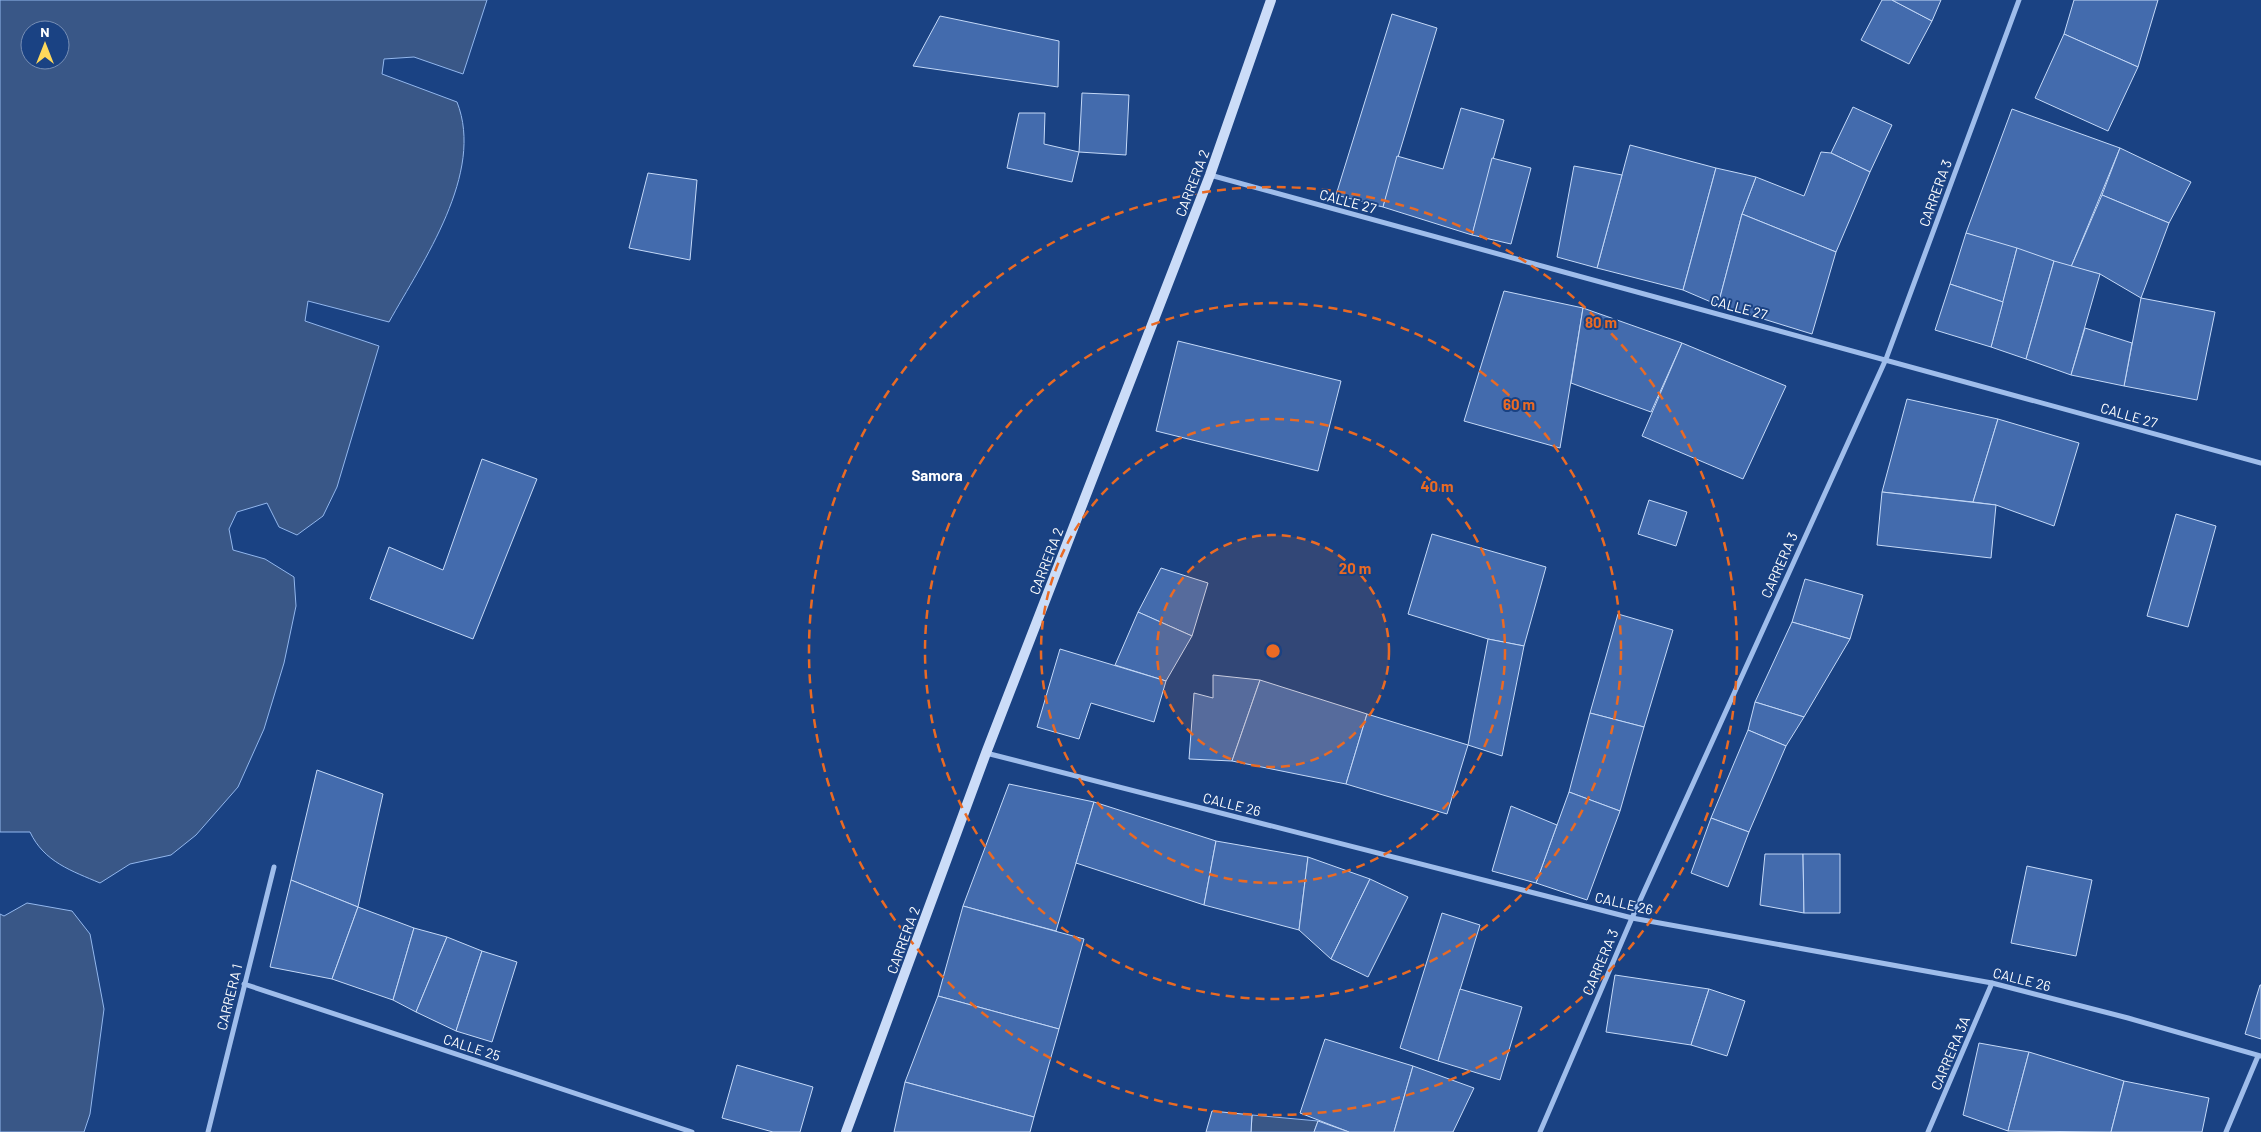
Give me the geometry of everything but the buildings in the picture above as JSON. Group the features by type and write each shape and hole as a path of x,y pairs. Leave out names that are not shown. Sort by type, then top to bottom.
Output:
{"street":[{"name":"CARRERA 2","path":"846,1132 986,753 1210,175 1271,0"},
{"name":"CARRERA 3","path":"1540,1132 1632,918 1886,359 2019,0"},
{"name":"CALLE 27","path":"1210,175 1886,359 2261,464"},
{"name":"CALLE 26","path":"986,753 1632,918 1992,983 2128,1018 2260,1056"},
{"name":"CARRERA 1","path":"208,1132 274,867"},
{"name":"CARRERA 3A","path":"1928,1132 1992,983"},
{"name":"CALLE 25","path":"244,984 692,1132"},
{"path":"2226,1132 2260,1056"}],"water":[{"path":"0,0 487,0 463,74 414,57 384,59 382,74 457,102 464,129 463,158 457,187 446,216 418,272 389,322 308,301 305,321 379,346 337,487 323,516 297,535 279,527 267,503 237,512 229,529 233,550 265,559 294,577 296,606 284,663 264,729 238,787 196,835 171,855 130,864 100,883 69,870 51,858 43,851 30,832 0,832"},
{"path":"27,903 72,911 90,934 104,1009 90,1114 84,1132 0,1132 0,914 4,916"},
{"path":"1252,1115 1318,1121 1314,1132 1251,1132"}],"district":[{"name":"Samora","path":"937,475"}]}
